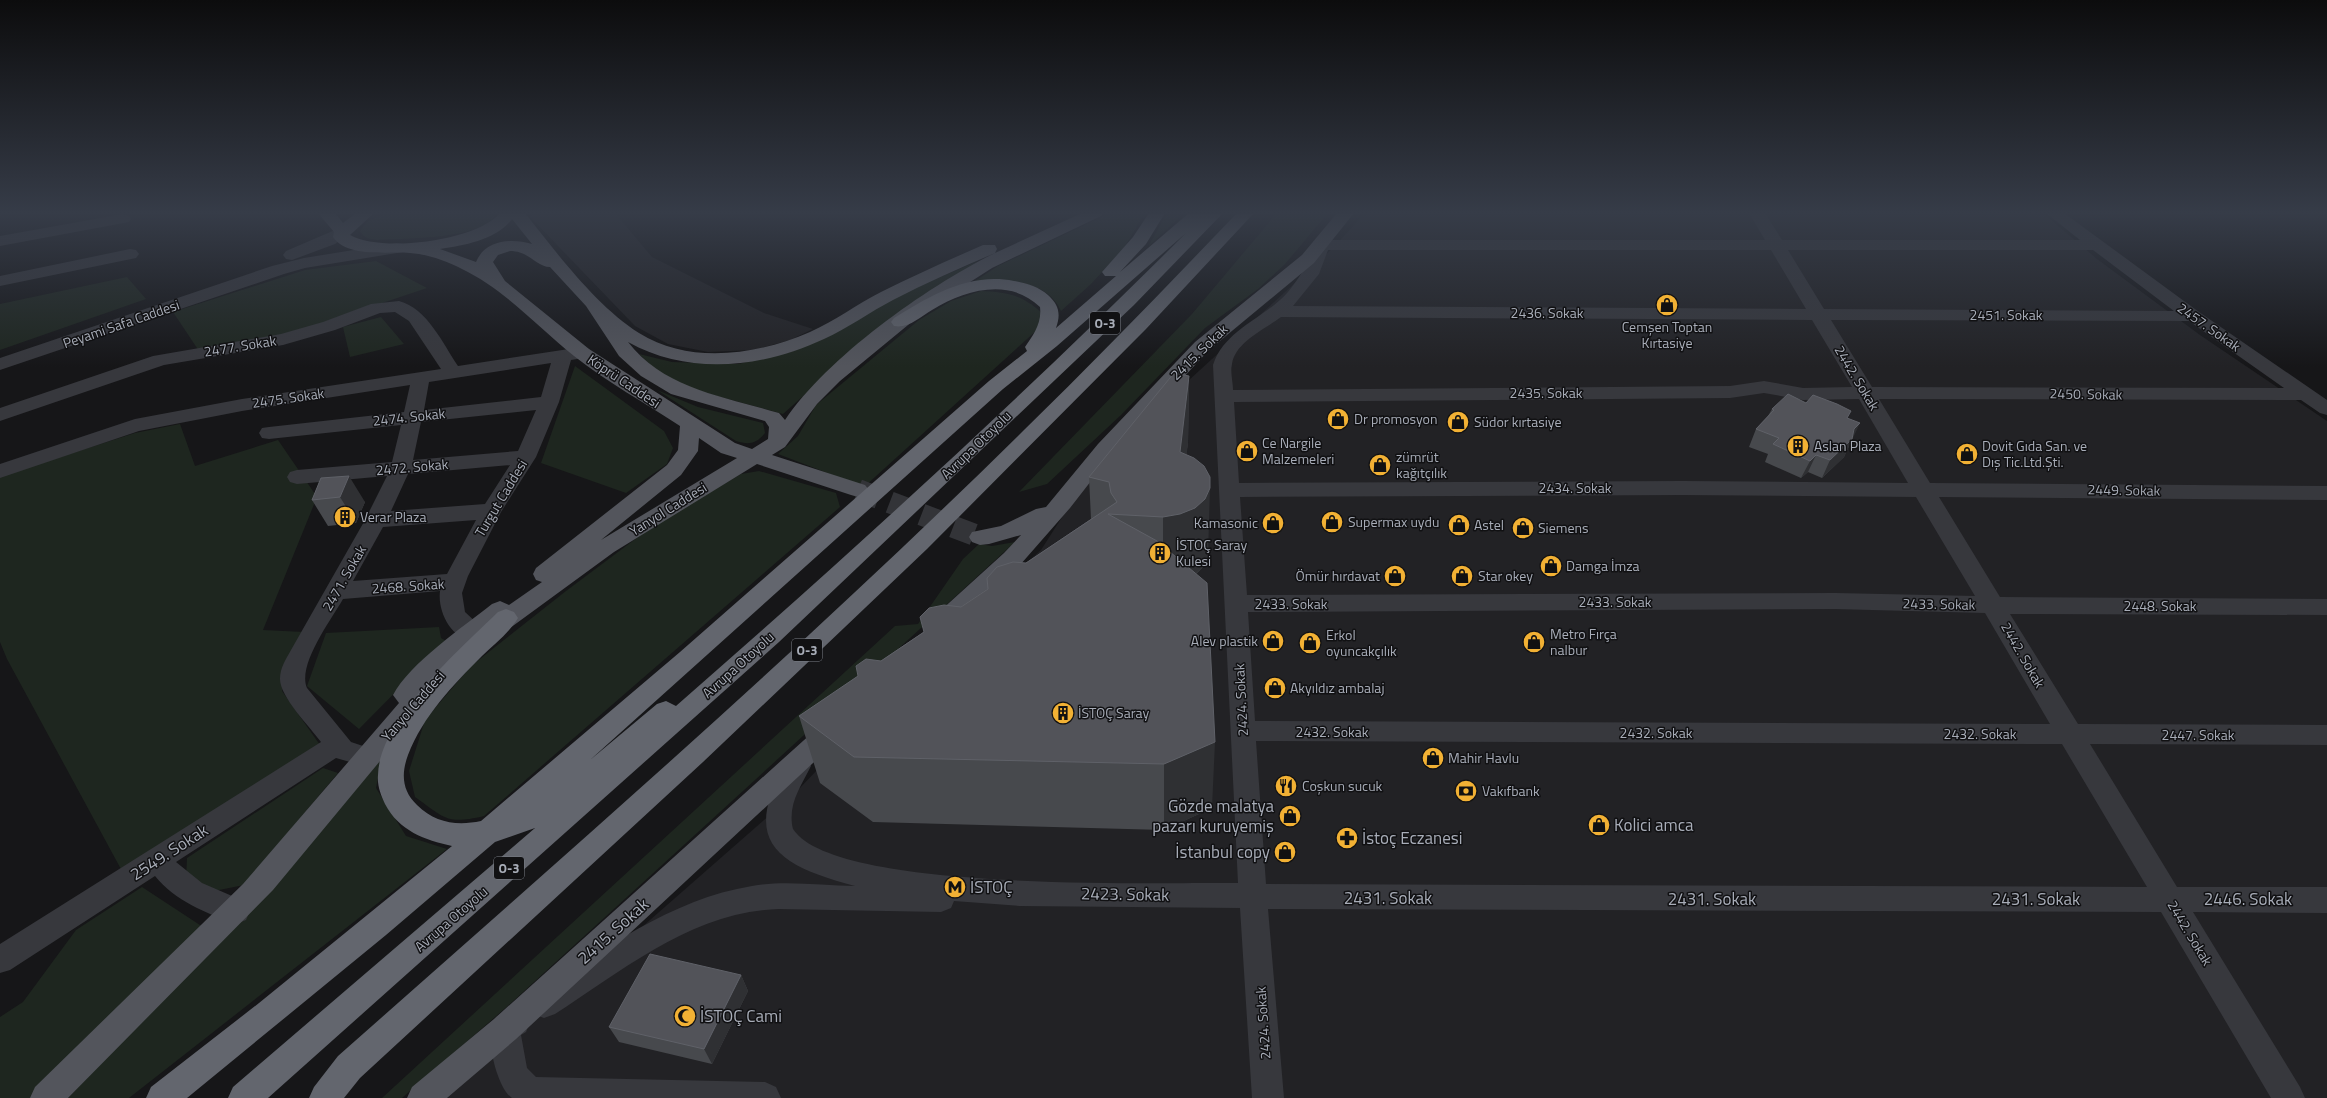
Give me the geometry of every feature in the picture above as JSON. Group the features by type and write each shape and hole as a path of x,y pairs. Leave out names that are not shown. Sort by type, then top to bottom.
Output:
{"highway":[{"path":"996,385 1119,264"},
{"path":"162,1098 382,922 563,769 996,385 1139,264"},
{"name":"Avrupa Otoyolu","path":"244,1098 434,934 771,636 998,425 1164,264"},
{"name":"O-3","path":"325,1098 349,1067 729,722 894,569 1106,360 1197,264"},
{"path":"900,322 956,291 989,284 1013,286 1036,294 1049,306 1050,319 1048,327 1034,347"},
{"path":"506,618 430,698 414,719 399,744 391,766 391,787 394,798 414,821 427,828 448,834 483,832 524,822 553,806 704,680 741,654 771,636"},
{"path":"314,1098 349,1067"}],"main road":[{"name":"Köprü Caddesi","path":"466,264 498,284 573,355 728,448 858,490"},
{"path":"485,264 498,284"},
{"path":"551,264 565,275"},
{"name":"Köprü Caddesi","path":"556,264 593,303 610,332 626,352 648,372 678,390 772,418 779,427 778,442"},
{"path":"593,303 633,337 671,354 698,358 729,358 762,354 815,336 903,288 957,264"},
{"name":"Yanyol Caddesi","path":"282,860 340,793 410,705 441,672 506,618 606,547 778,442 786,434 800,409 814,394 900,322 986,264"},
{"name":"2415. Sokak","path":"922,642 1012,559 1062,503 1105,449 1202,346 1288,276 1300,264"},
{"path":"46,1098 166,982 282,860 348,749 390,712 429,669 472,632 674,470 688,451 690,425"},
{"path":"674,470 690,472 697,480 695,492"},
{"path":"980,536 995,536 1020,529 1062,503"},
{"name":"2415. Sokak","path":"423,1098 504,1029 800,761 850,713"}],"street":[{"path":"0,268 19,264"},
{"path":"0,281 86,264"},
{"name":"Peyami Safa Caddesi","path":"0,355 267,264"},
{"name":"Peyami Safa Caddesi","path":"0,364 278,270 299,264"},
{"name":"2424. Sokak","path":"1268,1098 1242,732 1223,358 1239,340 1289,301 1307,277 1314,264"},
{"name":"2442. Sokak","path":"1788,264 1921,488 1994,605 2289,1098"},
{"name":"2457. Sokak","path":"2122,264 2193,316 2327,409"},
{"name":"2477. Sokak","path":"0,415 160,360 283,339 329,326 378,308 399,306 415,317 453,372"},
{"name":"2436. Sokak","path":"1276,311 1318,314 1818,314"},
{"name":"2451. Sokak","path":"1818,314 2193,316"},
{"name":"2475. Sokak","path":"0,471 135,425 242,405 573,355"},
{"name":"Turgut Caddesi","path":"472,632 457,620 453,612 451,593 455,582 491,511 526,457 549,402 573,355"},
{"name":"2471. Sokak","path":"348,749 297,693 292,682 293,670 299,656 376,520 401,468 422,377"},
{"name":"2435. Sokak","path":"1224,396 1730,392 1764,388 1803,394 1866,393"},
{"name":"2450. Sokak","path":"1866,393 2305,394"},
{"name":"2474. Sokak","path":"269,433 549,402"},
{"name":"2472. Sokak","path":"298,477 526,457"},
{"name":"2434. Sokak","path":"1229,490 1480,488 1921,488"},
{"name":"2449. Sokak","path":"1921,488 2327,493"},
{"path":"376,520 491,511"},
{"name":"2468. Sokak","path":"336,591 455,582"},
{"name":"2433. Sokak","path":"1236,604 1835,601 1994,605"},
{"name":"2448. Sokak","path":"1994,605 2327,607"},
{"name":"2432. Sokak","path":"1242,732 2070,734"},
{"name":"2447. Sokak","path":"2070,734 2327,736"},
{"name":"2549. Sokak","path":"0,960 158,860 348,749"},
{"path":"800,761 783,789 777,823 781,836 794,850 820,863 875,878 996,893"},
{"path":"158,860 168,873 186,889 236,910"},
{"path":"765,1098 532,1093 519,1084 512,1073 504,1029 636,947 695,915 728,904 761,898 948,899 996,893"},
{"name":"2423. Sokak","path":"996,893 1254,897"},
{"name":"2431. Sokak","path":"1254,897 2170,900"},
{"name":"2446. Sokak","path":"2170,900 2327,900"}],"shaded area":[{"path":"350,264 382,264 427,288 287,335 199,351 173,312 305,270"},
{"path":"576,264 666,264 764,313 813,329 790,340 754,350 708,352 668,344 635,326"},
{"path":"973,264 912,307 846,358 783,414 691,389 662,376 639,354 672,362 738,364 790,352 843,329 891,298"},
{"path":"1002,264 1109,264 1091,284 1061,311 1054,300 1045,292 1035,287 1011,282 975,281"},
{"path":"1234,264 1285,264 1258,289 1205,328 1121,415 1047,484 1019,492 1192,314"},
{"name":"İSTOÇ","path":"1315,264 2104,264 2200,335 2327,421 2327,1098 447,1098 796,792 958,623 1041,550 1078,492 1164,403"},
{"path":"127,277 146,299 0,350 0,304"},
{"path":"981,291 999,292 1021,298 1028,302 1042,313 1038,329 864,487 778,454 798,436 816,405 919,320 951,301"},
{"path":"381,317 404,344 350,357 343,327"},
{"path":"575,366 664,431 673,448 667,464 626,493 541,463"},
{"path":"657,390 698,407 763,423 765,433 752,443 736,441"},
{"path":"180,424 195,466 278,440 317,497 263,630 304,632 282,691 320,745 122,871 7,659 0,642 0,476 135,433"},
{"path":"759,471 836,493 840,507 484,816 461,820 446,818 415,797 409,771 425,720 471,666 566,591 654,525 741,474"},
{"path":"1015,542 510,1004 402,1098 382,1098 895,626 918,624 963,559 979,544 992,546"},
{"path":"439,627 441,638 446,641 359,729 307,686 326,633"},
{"path":"382,758 376,788 406,836 447,849 129,1098 68,1098 283,876"},
{"path":"323,768 338,773 244,885 209,892 186,881 187,858"},
{"path":"142,887 206,929 32,1098 0,1098 0,1017 23,1002 76,930"}],"building":[{"path":"1174,373 1189,376 1180,452 1194,458 1204,466 1210,477 1210,488 1205,499 1195,508 1180,514 1163,517 1108,514 1157,541 1207,583 1215,742 1164,764 854,757 799,716 858,676 856,666 866,659 881,661 924,632 920,617 929,608 944,605 961,607 988,589 987,578 997,567 1013,562 1026,563 1117,502 1111,493 1109,482 1089,477"},
{"path":"1788,394 1806,403 1813,395 1851,411 1847,418 1860,423 1854,429 1852,439 1830,460 1816,455 1810,461 1773,444 1779,438 1756,429 1774,410 1772,409"},
{"path":"349,476 340,497 312,500 321,478"},
{"name":"İSTOÇ Cami","path":"650,954 741,975 704,1049 609,1027"}],"tunnel":[{"path":"858,490 980,537"}],"place":[{"name":"Cemşen Toptan Kırtasiye","path":"1667,305"},
{"name":"Dr promosyon","path":"1338,419"},
{"name":"Südor kırtasiye","path":"1458,422"},
{"name":"Aslan Plaza","path":"1798,446"},
{"name":"Ce Nargile Malzemeleri","path":"1247,451"},
{"name":"Dovit Gıda San. ve Dış Tic.Ltd.Şti.","path":"1967,454"},
{"name":"zümrüt kağıtçılık","path":"1380,465"},
{"name":"Verar Plaza","path":"345,517"},
{"name":"Supermax uydu","path":"1332,522"},
{"name":"Kamasonic","path":"1273,523"},
{"name":"Astel","path":"1459,525"},
{"name":"Siemens","path":"1523,528"},
{"name":"İSTOÇ Saray Kulesi","path":"1160,553"},
{"name":"Damga İmza","path":"1551,566"},
{"name":"Ömür hırdavat","path":"1395,576"},
{"name":"Star okey","path":"1462,576"},
{"name":"Alev plastik","path":"1273,641"},
{"name":"Metro Fırça nalbur","path":"1534,642"},
{"name":"Erkol oyuncakçılık","path":"1310,643"},
{"name":"Akyıldız ambalaj","path":"1275,688"},
{"name":"İSTOÇ Saray","path":"1063,713"},
{"name":"Mahir Havlu","path":"1433,758"},
{"name":"Coşkun sucuk","path":"1286,786"},
{"name":"Vakıfbank","path":"1466,791"},
{"name":"Gözde malatya pazarı kuruyemiş","path":"1290,816"},
{"name":"Kolici amca","path":"1599,825"},
{"name":"İstoç Eczanesi","path":"1347,838"},
{"name":"İstanbul copy","path":"1285,852"},
{"name":"İSTOÇ","path":"955,887"},
{"name":"İSTOÇ Cami","path":"685,1016"}]}
